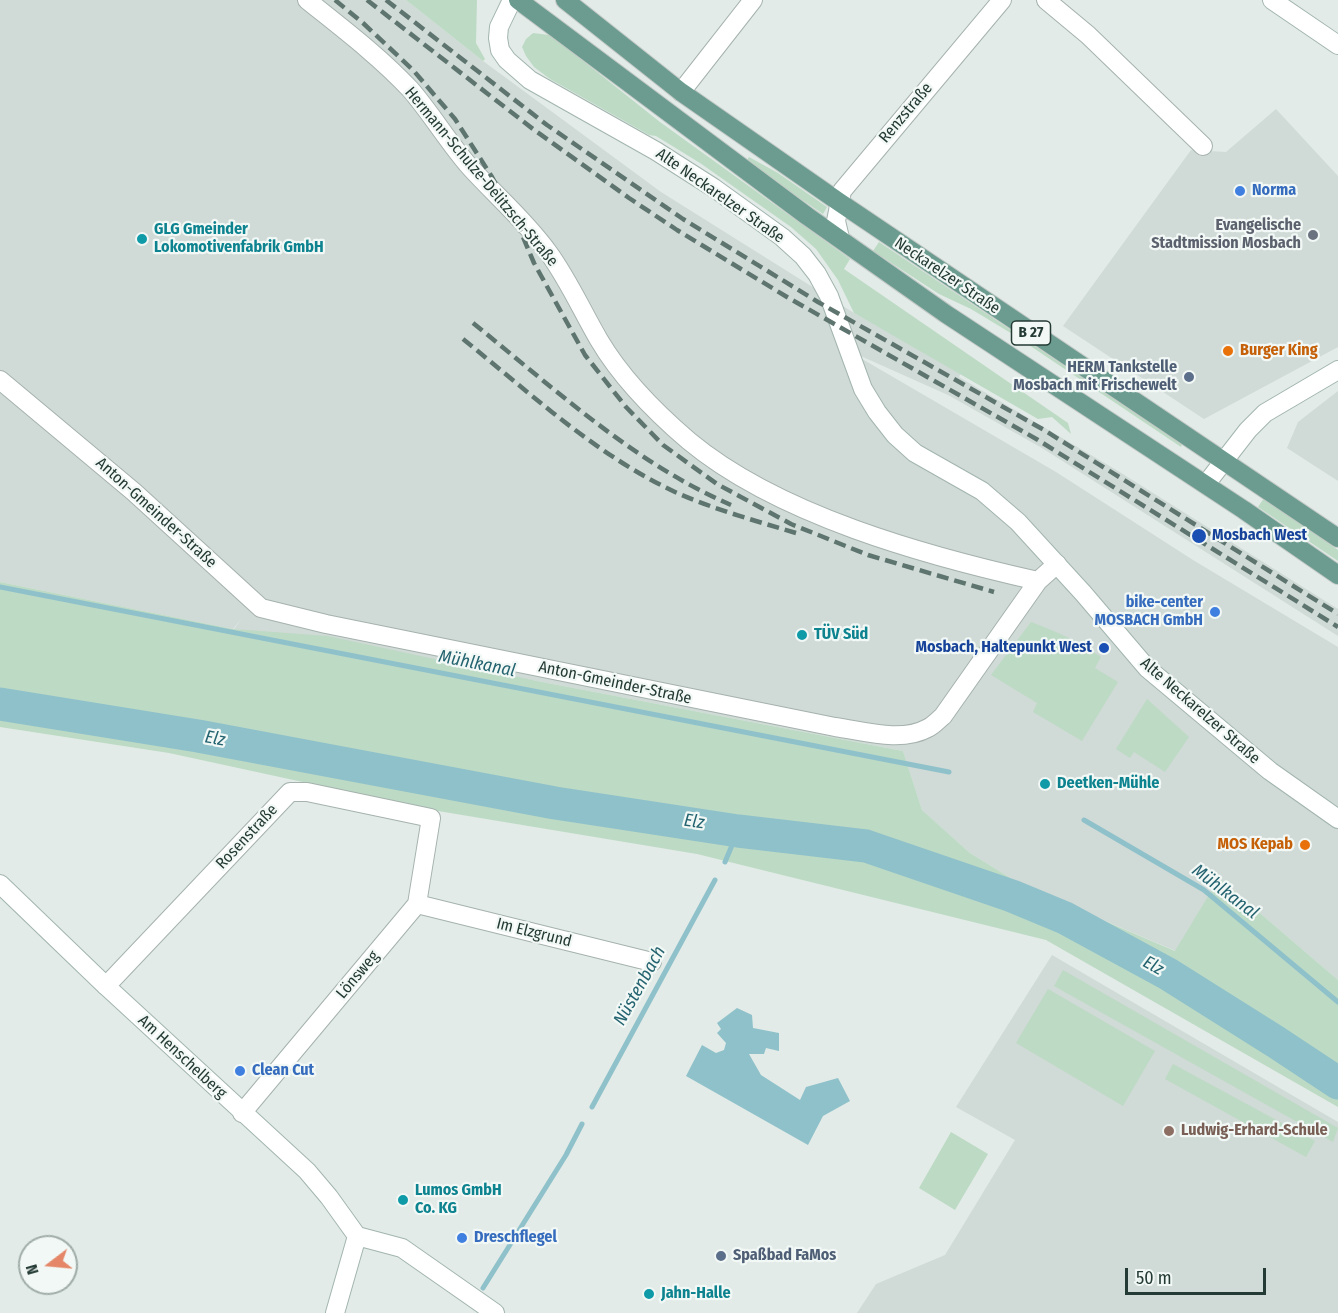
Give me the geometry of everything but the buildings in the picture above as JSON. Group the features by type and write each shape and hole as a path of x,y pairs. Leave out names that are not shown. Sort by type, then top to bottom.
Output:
{"main road":[{"name":"B 27","path":"518,0 946,314 1206,484 1338,575"},
{"name":"Neckarelzer Straße","path":"565,0 681,92 839,202 990,306 1338,538"}],"street":[{"name":"Hermann-Schulze-Delitzsch-Straße","path":"307,0 375,55 410,90 469,165 549,253 600,342 623,374 655,410 689,441 715,461 751,482 834,520 946,559 1038,581"},
{"name":"Alte Neckarelzer Straße","path":"512,0 499,27 498,38 500,50 507,60 530,80 714,188 782,237 803,256 817,273 829,296 863,389 895,435 915,453 982,491 1018,522 1147,668 1270,771 1338,819"},
{"path":"681,92 753,0"},
{"name":"Renzstraße","path":"840,238 836,221 842,191 1002,0"},
{"path":"1046,0 1088,35 1203,146"},
{"path":"1272,0 1338,45"},
{"path":"1206,484 1248,430 1265,413 1338,370"},
{"name":"Anton-Gmeinder-Straße","path":"0,380 134,492 261,608 326,624 835,727 894,735 912,734 930,727 943,716 1038,581 1057,564"},
{"name":"Rosenstraße","path":"106,986 290,792 307,792 432,818 417,904"},
{"name":"Am Henschelberg","path":"0,884 106,986 307,1171 357,1236"},
{"name":"Im Elzgrund","path":"417,904 652,962"},
{"name":"Lönsweg","path":"242,1113 417,904"},
{"path":"334,1313 357,1236 402,1248 495,1313"}],"shaded area":[{"path":"0,0 406,0 483,61 661,192 854,313 961,373 959,377 1118,471 1338,609 1338,636 1042,448 948,395 845,349 1056,472 1193,560 1338,647 1338,980 1219,878 1176,951 1025,887 970,853 922,810 903,751 537,681 234,629 242,618 233,629 0,582"},
{"path":"1276,109 1338,176 1338,347 1204,419 1063,326 1191,150 1226,152"},
{"path":"1338,391 1338,481 1287,448 1298,422"},
{"name":"Ludwig-Erhard-Schule","path":"1052,955 1338,1122 1338,1313 857,1313 876,1284 945,1255 1015,1140 956,1107"}],"green space":[{"path":"406,0 477,0 476,43 485,59 483,61"},
{"path":"533,33 549,35 557,40 660,122 850,259 844,269 1068,423 1071,434 1052,417 1038,419 854,313 838,280 816,249 791,227 700,163 656,136 649,135 550,79 534,67 522,47"},
{"path":"749,157 778,173 827,207 823,214 746,162"},
{"path":"879,242 1182,444 1181,447 1014,335 971,309 939,294 873,251"},
{"path":"1264,498 1338,550 1338,561 1258,507"},
{"path":"0,582 233,629 328,636 537,681 903,751 922,810 970,853 1025,887 1175,951 1219,878 1338,980 1338,1107 1046,940 697,854 432,810 169,753 0,727"},
{"path":"1031,622 1067,637 1101,657 1095,668 1118,682 1082,741 1033,712 1037,703 991,675"},
{"path":"1147,699 1189,737 1165,772 1134,752 1130,758 1116,749"},
{"path":"1063,970 1338,1128 1333,1142 1054,986"},
{"path":"1048,989 1155,1051 1123,1106 1016,1043"},
{"path":"1173,1064 1315,1141 1306,1157 1165,1079"},
{"path":"951,1132 988,1154 955,1210 919,1188"}],"water":[{"path":"737,1008 752,1015 753,1028 779,1033 779,1051 766,1048 764,1054 749,1054 761,1075 800,1100 806,1087 838,1078 850,1101 823,1116 808,1145 686,1076 702,1045 716,1053 724,1050 726,1043 717,1033 721,1029 717,1023"}],"waterway":[{"name":"Mühlkanal","path":"0,587 949,772"},
{"name":"Elz","path":"0,704 198,736 555,803 738,831 866,846 1012,896 1065,918 1168,974 1338,1083"},
{"name":"Mühlkanal","path":"1084,820 1204,890 1338,1002"},
{"name":"Nüstenbach","path":"725,862 738,831"},
{"name":"Nüstenbach","path":"592,1107 715,880"},
{"name":"Nüstenbach","path":"483,1288 566,1155 582,1124"}],"railway":[{"path":"335,0 413,70 455,119 492,177 520,230 534,263 585,355 626,407 663,445 717,484 791,524 868,555 994,592"},
{"path":"367,0 533,129 677,230 787,297 1038,440 1338,627"},
{"path":"386,0 547,125 683,219 818,302 1044,430 1338,614"},
{"path":"473,323 565,399 628,446 695,488 731,505"},
{"path":"463,339 564,422 646,477 704,504 796,533"}],"place":[{"name":"Norma","path":"1240,191"},
{"name":"Evangelische Stadtmission Mosbach","path":"1313,235"},
{"name":"GLG Gmeinder Lokomotivenfabrik GmbH","path":"142,239"},
{"name":"Burger King","path":"1228,351"},
{"name":"HERM Tankstelle Mosbach mit Frischewelt","path":"1189,377"},
{"name":"Mosbach West","path":"1199,536"},
{"name":"bike-center MOSBACH GmbH","path":"1215,612"},
{"name":"TÜV Süd","path":"802,635"},
{"name":"Mosbach, Haltepunkt West","path":"1104,648"},
{"name":"Deetken-Mühle","path":"1045,784"},
{"name":"MOS Kepab","path":"1305,845"},
{"name":"Clean Cut","path":"240,1071"},
{"name":"Ludwig-Erhard-Schule","path":"1169,1131"},
{"name":"Lumos GmbH Co. KG","path":"403,1200"},
{"name":"Dreschflegel","path":"462,1238"},
{"name":"Spaßbad FaMos","path":"721,1256"},
{"name":"Jahn-Halle","path":"649,1294"}]}
